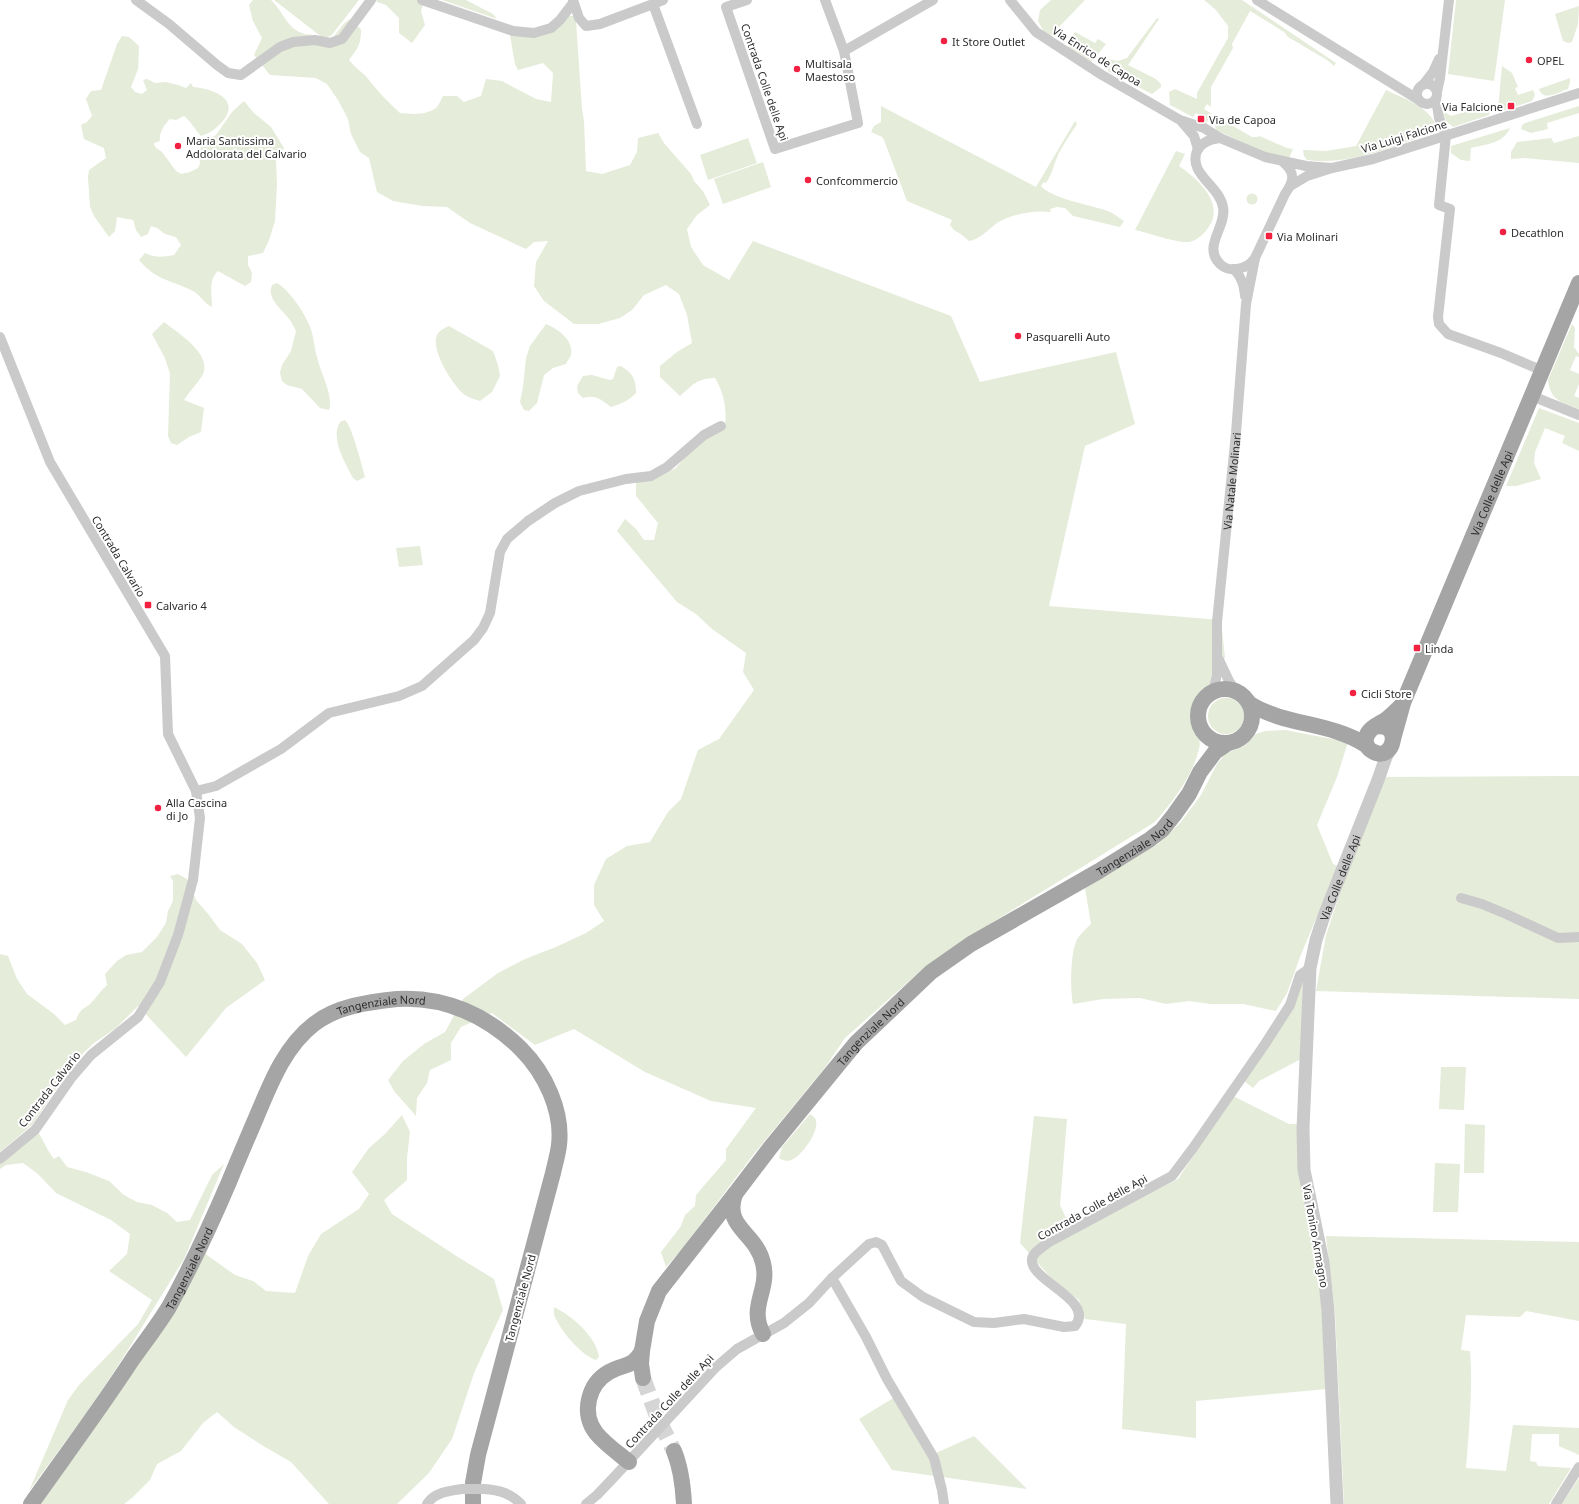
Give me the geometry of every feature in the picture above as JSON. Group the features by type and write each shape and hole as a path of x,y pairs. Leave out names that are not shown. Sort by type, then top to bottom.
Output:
{"main road":[{"name":"Via Colle delle Api","path":"1392,743 1403,704 1579,283"},
{"path":"1228,689 1236,691 1246,698 1250,704 1252,722 1248,731 1243,737 1236,741 1220,742 1212,739 1205,734 1198,719 1199,711 1204,700 1212,692 1228,689"},
{"path":"1250,704 1262,712 1289,720 1338,731 1358,739 1376,753 1384,752 1392,743 1392,734 1387,728 1378,726 1359,731 1338,731"},
{"name":"Via Colle delle Api","path":"1372,728 1388,718 1403,704"},
{"path":"1248,731 1273,722 1289,720"},
{"path":"1368,747 1366,736 1372,728"},
{"name":"Tangenziale Nord","path":"1200,772 1205,746 1205,734"},
{"name":"Tangenziale Nord","path":"626,1366 635,1370 643,1377 642,1351 647,1321 659,1291 770,1148 856,1042 931,972 971,944 1099,871 1149,840 1162,830 1189,794 1200,772 1215,752 1228,742"},
{"name":"Tangenziale Nord","path":"31,1504 110,1394 168,1307 213,1219 270,1086 297,1039 315,1023 338,1011 359,1005 408,998 435,1001 461,1008 485,1019 507,1035 526,1054 538,1069 555,1106 559,1131 559,1145 553,1173 478,1455 473,1483 473,1504"},
{"path":"735,1194 732,1202 734,1219 739,1227 751,1238 759,1250 764,1264 764,1280 757,1308 759,1326 764,1334"},
{"path":"706,1231 718,1223 725,1222 739,1227"},
{"path":"629,1462 596,1433 591,1423 588,1411 590,1395 598,1381 611,1371 626,1366 638,1358 642,1351"},
{"path":"674,1451 679,1462 684,1485 684,1504"}],"street":[{"path":"136,0 169,24 217,66 228,73 241,75 280,46 293,42 315,40 330,43 342,39 371,0"},
{"path":"422,0 513,30 534,33 551,28 560,20 573,1"},
{"path":"573,1 579,18 586,26 600,24 663,0"},
{"name":"Contrada Colle delle Api","path":"747,0 726,7 774,149 858,123 844,51 826,3"},
{"path":"844,51 933,0"},
{"name":"Via Enrico de Capoa","path":"1010,0 1036,32 1102,75 1180,120 1204,128 1220,138 1249,151 1283,162"},
{"path":"1257,0 1399,87 1421,102 1439,118"},
{"path":"1421,102 1431,104 1436,96 1440,78 1449,0"},
{"path":"653,4 697,124"},
{"path":"1421,102 1417,93 1433,72 1442,52"},
{"path":"1399,87 1430,85 1433,87 1436,96 1439,118 1446,135 1439,205 1450,209 1438,324 1448,334 1501,353 1543,371"},
{"name":"Via Luigi Falcione","path":"1292,185 1307,176 1332,168 1373,159 1577,95"},
{"name":"Via Enrico de Capoa","path":"1180,120 1194,136 1198,149"},
{"path":"1220,138 1212,139 1206,142 1198,149 1196,158 1198,170 1204,179 1216,191 1223,207 1222,222 1213,242 1213,254 1221,265 1234,269 1249,264 1255,258"},
{"path":"1283,162 1289,167 1292,173 1292,185"},
{"name":"Via Luigi Falcione","path":"1283,162 1332,168"},
{"name":"Via Natale Molinari","path":"1212,692 1216,682 1218,658 1217,622 1236,433 1246,304 1255,258 1285,194 1292,185"},
{"name":"Via Natale Molinari","path":"1234,269 1243,281 1246,304"},
{"name":"Contrada Calvario","path":"0,337 50,462 165,656 168,734 196,791 200,818 193,880 178,935 160,982 138,1017 91,1055 72,1077 36,1130 0,1159"},
{"path":"1532,396 1579,415"},
{"path":"196,791 216,786 282,750 329,713 399,696 422,686 474,640 483,628 490,613 500,552 508,539 528,520 555,503 579,491 626,479 651,476 667,467 704,435 721,426"},
{"name":"Via Natale Molinari","path":"1218,658 1229,681 1236,691"},
{"name":"Via Colle delle Api","path":"1310,968 1316,940 1324,916 1392,743"},
{"name":"Via Colle delle Api","path":"1368,747 1374,759 1374,788"},
{"path":"1461,898 1482,904 1558,938 1579,937"},
{"name":"Contrada Colle delle Api","path":"586,1504 597,1495 629,1462 715,1368 737,1349 784,1323 809,1303 832,1278 869,1244 876,1242 882,1245 901,1281 923,1297 974,1322 994,1323 1024,1319 1064,1327 1074,1326 1078,1322 1076,1306 1065,1294 1045,1279 1033,1264 1032,1259 1035,1253 1049,1242 1172,1176 1265,1044 1290,1005 1300,975 1310,968"},
{"name":"Via Tonino Armagno","path":"1310,968 1303,1129 1304,1170 1323,1262 1328,1311 1337,1504"},
{"path":"832,1278 866,1337 886,1379 934,1458 944,1504"},
{"path":"1556,1504 1579,1467"},
{"path":"427,1504 435,1496 444,1492 462,1489 484,1489 500,1490 511,1495 521,1504"}],"green space":[{"path":"253,0 271,0 288,23 297,31 324,40 329,40 332,38 345,22 351,19 361,29 361,34 358,46 349,60 400,113 409,114 419,114 433,110 437,107 443,96 457,96 464,102 481,96 486,79 502,81 536,99 551,102 553,73 543,63 518,70 515,64 510,35 550,30 557,27 568,16 574,16 576,21 584,121 586,171 602,174 630,165 637,152 638,138 658,133 664,143 691,174 694,181 703,191 710,205 697,215 687,229 691,247 703,265 729,280 753,241 951,316 980,382 1116,352 1135,424 1085,446 1049,606 1221,620 1225,658 1214,669 1209,686 1196,703 1193,711 1193,723 1200,741 1196,759 1187,779 1155,822 985,927 924,968 845,1038 824,1069 753,1155 682,1249 666,1267 661,1252 681,1226 685,1215 695,1206 696,1195 726,1160 726,1149 756,1108 711,1101 645,1072 574,1029 535,1045 492,1013 461,1027 451,1043 451,1060 430,1070 427,1083 417,1098 416,1116 394,1091 388,1080 403,1061 424,1044 445,1032 463,999 498,973 525,959 586,933 604,921 594,905 594,885 606,859 627,846 650,842 668,812 681,799 698,750 719,739 754,690 743,672 746,653 712,629 696,614 677,602 617,531 625,519 636,529 644,540 654,540 658,523 636,496 636,482 655,479 676,468 695,445 725,426 726,413 723,395 715,378 699,381 680,396 660,377 660,366 677,352 692,343 687,315 679,294 666,285 644,295 632,310 620,318 598,324 574,324 544,301 534,286 536,262 548,241 534,242 526,249 470,223 447,207 422,206 393,201 377,192 369,158 360,152 351,134 348,119 338,100 327,84 316,78 270,75 254,55 262,38 253,21 249,5"},
{"path":"274,0 359,0 331,36 323,38"},
{"path":"376,0 424,0 421,11 425,25 412,43 399,33 399,18 386,5 377,2"},
{"path":"442,0 466,0 493,14 497,19"},
{"path":"1051,0 1085,0 1059,27 1062,30 1053,37 1044,32 1038,21 1040,10"},
{"path":"1204,0 1242,0 1336,63 1334,66 1250,11 1232,44 1233,48 1211,87 1211,107 1207,104 1204,109 1212,114 1206,123 1203,122 1205,118 1196,113 1193,117 1170,105 1169,92 1175,89 1197,99 1197,93 1228,38 1228,26 1216,10"},
{"path":"1456,0 1505,0 1494,81 1448,74"},
{"path":"1579,6 1578,24 1572,42 1568,43 1563,41 1555,14"},
{"path":"1157,18 1159,19 1128,65 1156,79 1161,84 1161,87 1152,94 1109,72 1105,65 1107,59 1118,61 1127,58"},
{"path":"1075,32 1095,43 1098,39 1106,44 1091,63 1068,48"},
{"path":"122,36 129,37 139,46 138,69 131,87 135,92 142,94 147,90 143,80 147,79 155,83 166,82 186,88 191,83 193,87 209,90 227,101 229,107 222,122 213,130 204,135 201,136 189,120 184,116 176,120 170,119 162,129 160,141 154,143 155,147 162,152 176,171 181,174 198,168 200,164 199,152 203,142 216,135 232,112 244,101 254,113 271,127 284,148 276,160 277,184 275,221 269,240 263,253 248,256 248,265 252,273 251,282 245,286 218,271 212,283 212,307 198,294 158,276 139,260 145,253 159,257 174,255 181,245 176,237 165,234 157,228 151,226 148,234 141,237 136,230 133,220 117,217 115,231 109,237 94,216 90,207 89,170 106,158 104,148 84,139 81,125 87,122 92,116 86,99 91,91 101,90 117,44"},
{"path":"1502,66 1512,73 1518,87 1515,88 1518,95 1533,90 1535,95 1532,101 1501,111 1498,109"},
{"path":"1570,78 1568,89 1556,94 1548,96 1544,95 1539,89"},
{"path":"1386,90 1424,110 1435,123 1438,131 1390,148 1357,157 1341,160 1307,160 1304,156 1303,150 1326,151 1356,146"},
{"path":"1492,104 1489,115 1453,127 1447,122 1443,114 1446,113 1451,116"},
{"path":"881,106 1036,187 1075,121 1077,124 1060,151 1046,183 1044,182 1041,186 1061,198 1108,211 1124,221 1120,227 1073,216 1065,208 1057,207 1050,209 1051,212 1030,212 1009,217 997,223 980,236 969,241 954,230 950,225 952,220 907,201 884,140 882,137 871,132 874,126 881,122"},
{"path":"1579,106 1579,113 1547,123 1548,129 1531,133 1521,129 1522,125 1525,123"},
{"path":"1219,118 1252,137 1259,136 1287,148 1293,149 1289,158 1267,154 1216,130 1215,126"},
{"path":"1510,128 1499,140 1471,148 1470,161 1461,160 1451,153 1451,146"},
{"path":"1579,136 1579,163 1524,158 1511,159 1511,152 1517,142 1551,138 1554,143"},
{"path":"748,138 757,163 708,180 700,155"},
{"path":"1176,151 1185,154 1179,166 1201,185 1212,201 1214,210 1213,219 1208,228 1197,239 1189,242 1169,239 1135,230"},
{"path":"763,162 771,187 723,204 714,179"},
{"path":"1252,193 1256,195 1258,199 1256,203 1252,205 1248,203 1246,199 1248,195"},
{"path":"277,283 287,291 296,302 310,327 316,353 330,398 329,410 320,408 302,389 287,385 282,381 280,373 282,365 291,351 296,331 290,320 276,304 271,295 272,285"},
{"path":"164,322 193,345 203,360 204,368 202,376 184,400 204,408 201,432 189,437 177,445 171,443 168,436 170,374 165,358 152,334"},
{"path":"546,324 560,332 568,340 571,355 566,364 553,368 544,375 537,403 529,411 524,410 520,402 526,358 530,346"},
{"path":"1572,324 1575,328 1574,347 1579,354 1579,357 1576,356 1570,370 1579,374 1579,384 1574,396 1579,398 1579,409 1558,400 1551,392 1548,380"},
{"path":"449,326 493,351 500,376 492,392 480,401 470,398 460,391 444,368 437,350 436,342 439,332"},
{"path":"621,366 631,374 635,384 636,393 627,400 611,407 598,398 583,398 578,393 577,386 583,376 592,375 610,380 613,379 617,367"},
{"path":"1539,408 1579,423 1579,451 1562,443 1565,436 1545,428 1535,452 1534,463 1541,479 1516,486 1506,486"},
{"path":"345,420 354,438 365,477 357,481 353,478 346,465 338,443 337,428 340,422"},
{"path":"420,546 423,565 399,567 396,548"},
{"path":"1230,698 1239,703 1243,709 1243,723 1239,729 1230,734 1222,734 1213,729 1209,723 1208,712 1213,703 1219,699"},
{"path":"1285,730 1348,742 1337,777 1317,825 1333,864 1338,866 1300,957 1287,993 1276,1011 1243,1004 1211,1004 1189,1001 1166,1004 1140,998 1103,999 1073,1004 1071,980 1073,951 1082,932 1091,924 1085,888 1158,844 1181,822 1201,795 1217,764 1226,753 1244,746 1256,734 1265,731"},
{"path":"1579,776 1579,999 1316,991 1326,935 1348,870 1386,777"},
{"path":"178,874 187,879 196,900 220,930 242,944 257,963 265,980 226,1008 186,1057 138,1006 116,1028 94,1043 76,1060 32,1125 0,1152 0,954 8,956 17,979 27,994 54,1014 65,1025 76,1020 82,1010 89,1005 107,985 105,974 117,961 126,955 142,952 157,937 166,923 168,911 173,901 173,881 170,876"},
{"path":"1303,982 1301,1059 1259,1081 1253,1088 1244,1081"},
{"path":"1441,1067 1466,1067 1464,1110 1439,1109"},
{"path":"1233,1096 1289,1124 1298,1124 1319,1269 1327,1389 1196,1401 1196,1438 1122,1429 1126,1324 1085,1319 1079,1300 1052,1279 1020,1243 1034,1116 1067,1119 1060,1205 1066,1218 1075,1223 1077,1231 1178,1179"},
{"path":"810,1114 815,1119 816,1126 808,1144 800,1154 789,1161 779,1158 782,1147"},
{"path":"402,1115 410,1132 407,1158 407,1180 384,1200 392,1214 494,1279 503,1310 474,1373 452,1439 429,1473 397,1504 329,1504 291,1462 234,1427 217,1412 203,1423 181,1451 157,1464 150,1480 124,1504 36,1504 204,1253 235,1275 253,1281 266,1291 295,1293 308,1256 321,1234 359,1209 369,1194 352,1172 369,1148 385,1134"},
{"path":"1465,1124 1485,1125 1484,1173 1464,1173"},
{"path":"38,1132 54,1159 59,1156 67,1167 86,1172 109,1181 124,1195 137,1202 152,1205 167,1213 177,1222 190,1220 212,1175 224,1164 184,1259 116,1369 85,1415 29,1491 68,1400 79,1385 138,1324 152,1300 109,1271 127,1254 130,1234 111,1220 56,1193 38,1174 23,1163 6,1165 0,1169 0,1163"},
{"path":"1435,1163 1460,1164 1458,1212 1433,1212"},
{"path":"1326,1236 1579,1242 1579,1321 1526,1311 1520,1317 1466,1315 1461,1350 1470,1351 1471,1366 1466,1468 1506,1471 1513,1425 1579,1428 1579,1455 1559,1446 1559,1434 1532,1434 1530,1461 1536,1462 1538,1466 1571,1468 1549,1504 1344,1504 1335,1312"},
{"path":"554,1307 568,1315 588,1334 597,1349 599,1357 596,1360 585,1354 568,1337 555,1318"},
{"path":"900,1394 936,1453 974,1436 1027,1489 892,1470 859,1419"},
{"path":"1579,1478 1579,1504 1562,1504"}],"tunnel":[{"path":"643,1378 658,1419 674,1451"}],"place":[{"name":"It Store Outlet","path":"944,41"},
{"name":"OPEL","path":"1529,60"},
{"name":"Multisala Maestoso","path":"797,69"},
{"name":"Via Falcione","path":"1511,106"},
{"name":"Via de Capoa","path":"1201,119"},
{"name":"Maria Santissima Addolorata del Calvario","path":"178,146"},
{"name":"Confcommercio","path":"808,180"},
{"name":"Decathlon","path":"1503,232"},
{"name":"Via Molinari","path":"1269,236"},
{"name":"Pasquarelli Auto","path":"1018,336"},
{"name":"Calvario 4","path":"148,605"},
{"name":"Linda","path":"1417,648"},
{"name":"Cicli Store","path":"1353,693"},
{"name":"Alla Cascina di Jo","path":"158,808"}]}
